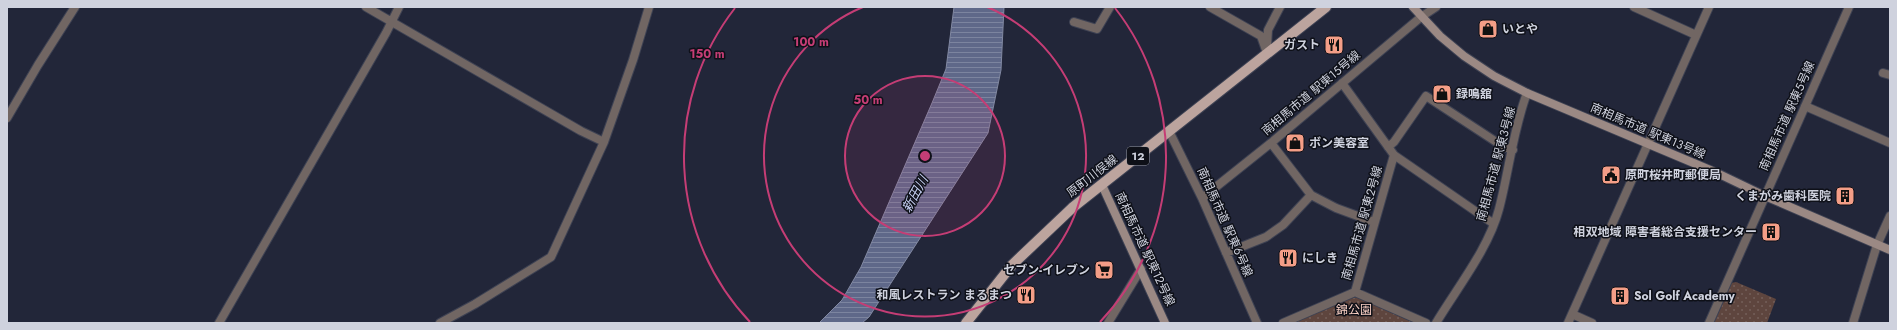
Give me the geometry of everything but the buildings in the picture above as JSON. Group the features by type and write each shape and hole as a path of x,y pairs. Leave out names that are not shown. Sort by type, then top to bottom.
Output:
{"main road":[{"name":"原町川俣線","path":"966,323 1012,265 1072,208 1326,7"}],"street":[{"path":"7,118 38,65 75,7"},
{"path":"366,7 581,131 604,142"},
{"path":"219,323 386,33 399,7"},
{"path":"440,323 475,304 551,257 604,142 633,60 649,7"},
{"path":"1074,22 1097,29 1110,7"},
{"path":"1210,7 1262,36 1267,53"},
{"path":"1267,53 1268,30 1280,7"},
{"name":"南相馬市道 駅東13号線","path":"1413,7 1421,17 1464,56 1494,76 1527,93 1647,145 1715,172 1765,196 1890,250"},
{"name":"南相馬市道 駅東15号線","path":"1202,198 1271,143 1421,17 1436,7"},
{"path":"1634,7 1696,35"},
{"path":"1568,323 1709,7"},
{"name":"南相馬市道 駅東5号線","path":"1709,323 1848,7"},
{"path":"1342,83 1394,155 1494,224"},
{"name":"南相馬市道 駅東3号線","path":"1436,323 1481,250 1494,224 1527,93"},
{"path":"1388,147 1394,142 1426,96 1504,147 1512,150"},
{"path":"1805,106 1890,142"},
{"name":"南相馬市道 駅東6号線","path":"1169,131 1202,198 1257,323"},
{"path":"1271,143 1311,195 1336,208 1374,222"},
{"name":"南相馬市道 駅東2号線","path":"1283,323 1354,292 1394,155"},
{"name":"南相馬市道 駅東12号線","path":"1102,185 1166,323"},
{"path":"1226,253 1266,237 1283,225 1311,195"},
{"path":"1853,323 1877,245 1890,216"},
{"path":"1108,323 1141,269"},
{"path":"1354,292 1426,323"},
{"path":"1572,314 1592,323"}],"green space":[{"path":"1736,282 1776,299 1767,323 1714,323 1731,283"},
{"name":"錦公園","path":"1357,297 1414,323 1293,323 1351,298"}],"water":[{"name":"新田川","path":"954,7 1004,7 1001,70 988,133 869,317 862,323 819,323 842,300 861,267 932,103 946,69"}],"place":[{"name":"いとや","path":"1488,29"},
{"name":"ガスト","path":"1334,45"},
{"name":"録鳴舘","path":"1442,94"},
{"name":"ボン美容室","path":"1295,143"},
{"name":"原町桜井町郵便局","path":"1611,175"},
{"name":"くまがみ歯科医院","path":"1845,196"},
{"name":"相双地域 障害者総合支援センター","path":"1771,232"},
{"name":"にしき","path":"1288,258"},
{"name":"セブン-イレブン","path":"1104,270"},
{"name":"和風レストラン まるまつ","path":"1026,295"},
{"name":"Sol Golf Academy","path":"1620,296"}]}
